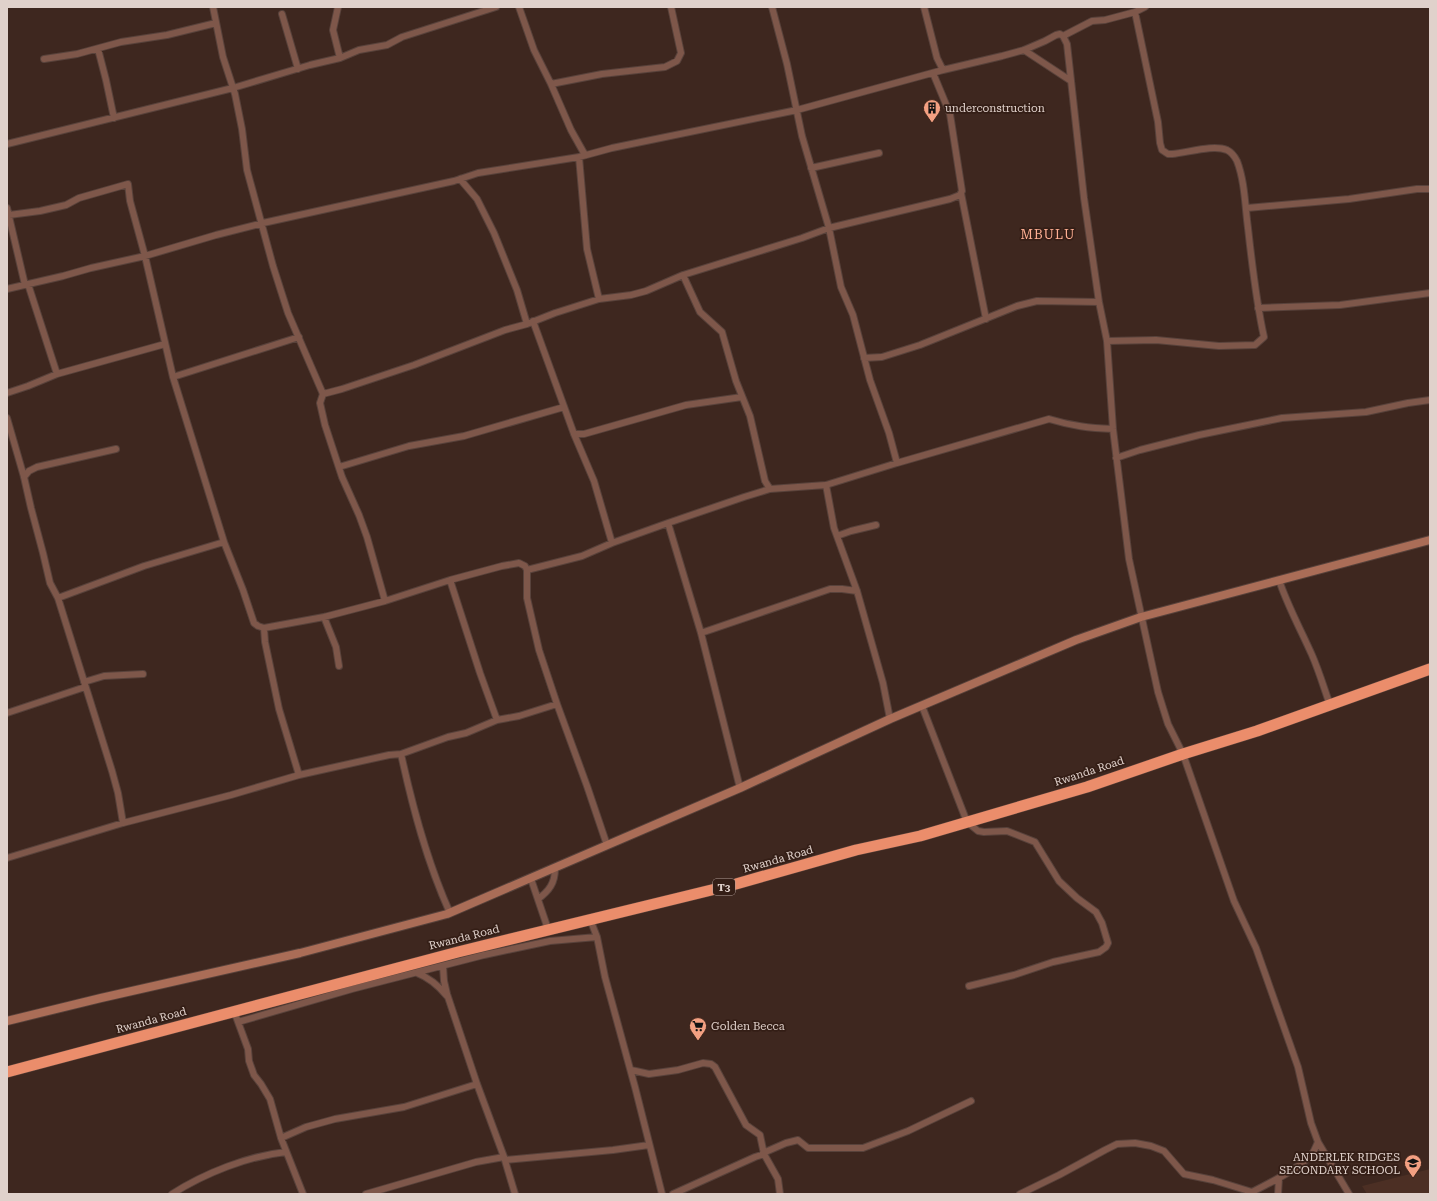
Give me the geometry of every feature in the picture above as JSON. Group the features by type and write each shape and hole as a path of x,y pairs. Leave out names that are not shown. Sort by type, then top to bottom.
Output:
{"highway":[{"name":"Rwanda Road","path":"7,1072 236,1017 348,980 548,929 736,884 856,850 920,836 1087,787 1183,754 1257,731 1430,668"}],"street":[{"path":"213,7 226,70 233,88 245,143 248,170 274,266 288,313 323,394 320,403 325,425 339,467 360,515 385,601"},
{"path":"338,7 333,30 340,58"},
{"path":"7,144 114,118 191,97 233,88 340,58 360,50 387,45 402,37 496,7"},
{"path":"519,7 534,50 571,130 585,155"},
{"path":"551,84 602,74 664,67 677,61 681,53 672,7"},
{"path":"772,7 802,136 829,228 841,287 853,315 870,380 889,434 897,463"},
{"path":"924,7 937,58 943,70"},
{"path":"7,289 145,256 263,223 460,179 478,173 579,157 612,148 797,110 943,70 1024,50 1056,35 1060,34 1063,36 1092,21 1105,20 1135,12 1145,7"},
{"path":"1107,341 1156,340 1219,346 1255,345 1264,337 1258,308 1247,208 1240,171 1236,159 1223,149 1214,148 1172,154 1168,154 1162,150 1158,122 1135,12"},
{"path":"282,14 298,69"},
{"path":"44,60 77,54 121,42 167,35 216,23"},
{"path":"1063,36 1067,44 1084,198 1099,302 1107,341 1113,429 1129,559 1158,692 1168,724 1183,754 1234,901 1256,948 1298,1067 1311,1123 1318,1142 1349,1194"},
{"path":"98,49 114,118"},
{"path":"1024,50 1071,81"},
{"path":"933,73 950,114 962,191 961,193 986,319"},
{"path":"811,168 879,153"},
{"path":"579,157 587,249 599,299"},
{"path":"460,179 477,199 491,226 594,481 612,543"},
{"path":"57,374 27,285 8,212 40,211 66,205 79,198 128,184 130,201 145,256 173,377 224,542 254,623 264,628 324,617 385,601 450,580 502,566 519,563 525,566 527,570 527,598 532,622 557,704 607,845"},
{"path":"1247,208 1349,199 1417,189 1430,189"},
{"path":"323,394 414,365 505,330 599,299 631,295 646,291 683,275 802,238 829,228 950,199 960,195 961,193"},
{"path":"683,275 700,312 722,332 742,397 750,416 765,481 770,489"},
{"path":"1258,308 1340,305 1430,293"},
{"path":"864,358 882,357 920,345 1017,306 1037,301 1099,302"},
{"path":"173,377 298,337"},
{"path":"7,393 57,374 165,344"},
{"path":"574,434 584,434 686,405 742,397"},
{"path":"1116,458 1140,450 1199,435 1282,418 1366,412 1430,400"},
{"path":"339,467 409,446 464,436 564,407"},
{"path":"7,418 10,439 24,476 30,508 43,553 48,577 58,598 114,778 123,823"},
{"path":"527,570 582,556 612,543 668,523 770,489 826,485 1049,419 1082,427 1113,429"},
{"path":"24,476 29,471 37,467 116,449"},
{"path":"826,485 830,513 836,536 857,591 883,683 890,720"},
{"path":"668,523 701,632 740,788"},
{"path":"836,536 876,525"},
{"path":"7,1021 300,953 450,913 555,869 890,720 1076,640 1141,617 1430,540"},
{"path":"58,598 144,566 224,542"},
{"path":"450,580 497,720"},
{"path":"1279,580 1292,614 1320,675 1330,705"},
{"path":"701,632 830,590 842,589 857,591"},
{"path":"324,617 336,647 339,666"},
{"path":"264,628 265,642 279,709 299,775"},
{"path":"7,713 104,676 143,674"},
{"path":"7,858 123,823 231,795 299,775 389,755 401,754 448,737 466,733 497,720 520,716 557,704"},
{"path":"922,706 967,822 978,831 1008,831 1035,842 1059,881 1077,898 1096,912 1102,923 1108,943 1106,947 1099,952 1053,962 1014,975 969,986"},
{"path":"401,754 417,821 434,874 450,913"},
{"path":"538,899 547,893 552,884 555,869"},
{"path":"531,879 548,929"},
{"path":"590,919 597,937 605,977 631,1070 662,1194"},
{"path":"304,1194 286,1152 270,1099 254,1075 249,1061 248,1050 236,1017 417,974 531,944 597,937"},
{"path":"443,966 444,981 448,998 477,1084 505,1158 515,1194"},
{"path":"417,974 426,976 433,981 448,998"},
{"path":"631,1070 649,1074 678,1070 703,1063 711,1064 717,1071 746,1125 760,1135 763,1154 778,1180 780,1194"},
{"path":"281,1138 306,1127 335,1119 404,1107 477,1084"},
{"path":"673,1194 786,1143 798,1140 808,1148 864,1148 908,1131 971,1101"},
{"path":"1020,1194 1117,1144 1135,1143 1151,1146 1164,1151 1184,1174 1213,1180 1250,1193 1279,1178 1304,1161 1312,1153 1318,1142"},
{"path":"366,1194 476,1162 649,1145"},
{"path":"172,1194 206,1177 244,1161 270,1154 286,1152"},
{"path":"1278,1194 1279,1178"}],"shaded area":[{"name":"ANDERLEK RIDGES SECONDARY SCHOOL","path":"1430,1169 1430,1194 1367,1194 1362,1186"}],"place":[{"name":"underconstruction","path":"932,123"},
{"name":"Golden Becca","path":"698,1041"},
{"name":"ANDERLEK RIDGES SECONDARY SCHOOL","path":"1413,1178"}],"district":[{"name":"MBULU","path":"1048,234"}]}
